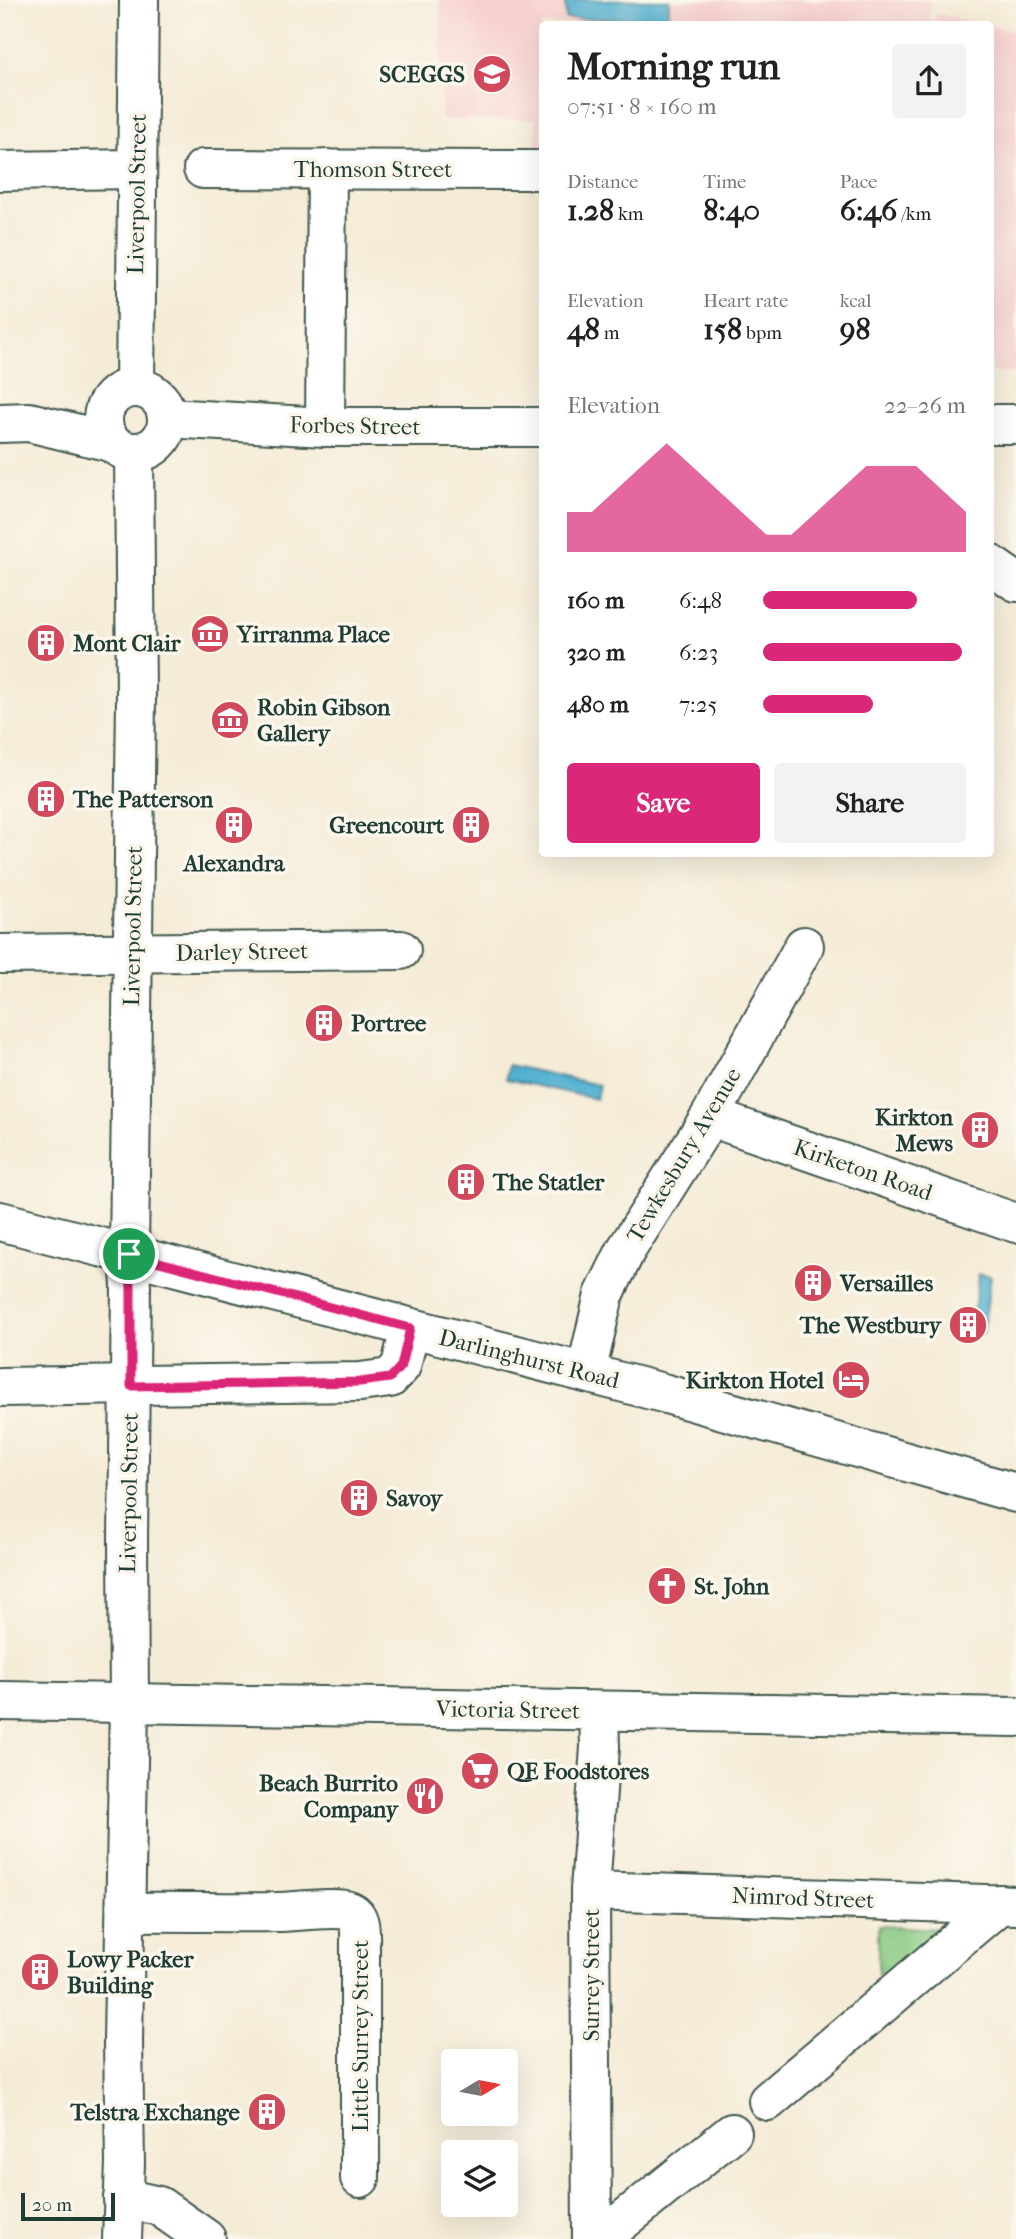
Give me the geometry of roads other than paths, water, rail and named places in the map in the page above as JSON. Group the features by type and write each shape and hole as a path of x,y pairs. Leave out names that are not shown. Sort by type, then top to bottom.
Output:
{"street":[{"name":"Liverpool Street","path":"125,391 137,169 139,0"},
{"path":"0,171 137,169"},
{"name":"Thomson Street","path":"203,169 539,170"},
{"path":"326,427 327,169"},
{"path":"147,390 157,396 164,406 167,418 165,431 158,442 147,450 15,422 125,391 147,390"},
{"path":"123,447 103,423 103,412 107,402 125,391"},
{"name":"Forbes Street","path":"167,418 326,427 539,427"},
{"path":"994,424 1016,424"},
{"name":"Liverpool Street","path":"122,2239 130,1704 129,1254 136,699 123,447"},
{"path":"994,567 1016,582"},
{"name":"Tewkesbury Avenue","path":"586,1373 604,1295 626,1251 710,1117 804,946"},
{"name":"Darley Street","path":"0,954 401,950"},
{"name":"Kirketon Road","path":"710,1117 1016,1223"},
{"name":"Darlinghurst Road","path":"0,1221 586,1373 1016,1493"},
{"path":"0,1387 360,1382 390,1378 401,1366 410,1328"},
{"name":"Victoria Street","path":"0,1701 1016,1717"},
{"name":"Surrey Street","path":"592,2239 590,1891 600,1747 599,1711"},
{"name":"Nimrod Street","path":"590,1891 1008,1904"},
{"path":"768,2101 1008,1904"},
{"name":"Little Surrey Street","path":"126,1912 338,1910 349,1911 356,1917 360,1945 360,2178"},
{"path":"600,2239 732,2133"},
{"path":"123,2198 159,2206 206,2239"}],"water":[{"path":"565,0 669,0 669,18 566,19"},
{"path":"508,1065 599,1085 596,1099 506,1079"},
{"path":"979,1274 991,1276 983,1333 971,1331"}],"place":[{"name":"SCEGGS","path":"492,74"},
{"name":"Yirranma Place","path":"210,634"},
{"name":"Mont Clair","path":"46,643"},
{"name":"Robin Gibson Gallery","path":"230,720"},
{"name":"The Patterson","path":"46,799"},
{"name":"Alexandra","path":"234,825"},
{"name":"Greencourt","path":"471,825"},
{"name":"Portree","path":"324,1023"},
{"name":"Kirkton Mews","path":"980,1130"},
{"name":"The Statler","path":"466,1182"},
{"name":"Versailles","path":"813,1283"},
{"name":"The Westbury","path":"968,1325"},
{"name":"Kirkton Hotel","path":"851,1380"},
{"name":"Savoy","path":"359,1498"},
{"name":"St. John","path":"667,1586"},
{"name":"QE Foodstores","path":"480,1771"},
{"name":"Beach Burrito Company","path":"425,1796"},
{"name":"Lowy Packer Building","path":"40,1972"},
{"name":"Telstra Exchange","path":"267,2112"}]}
